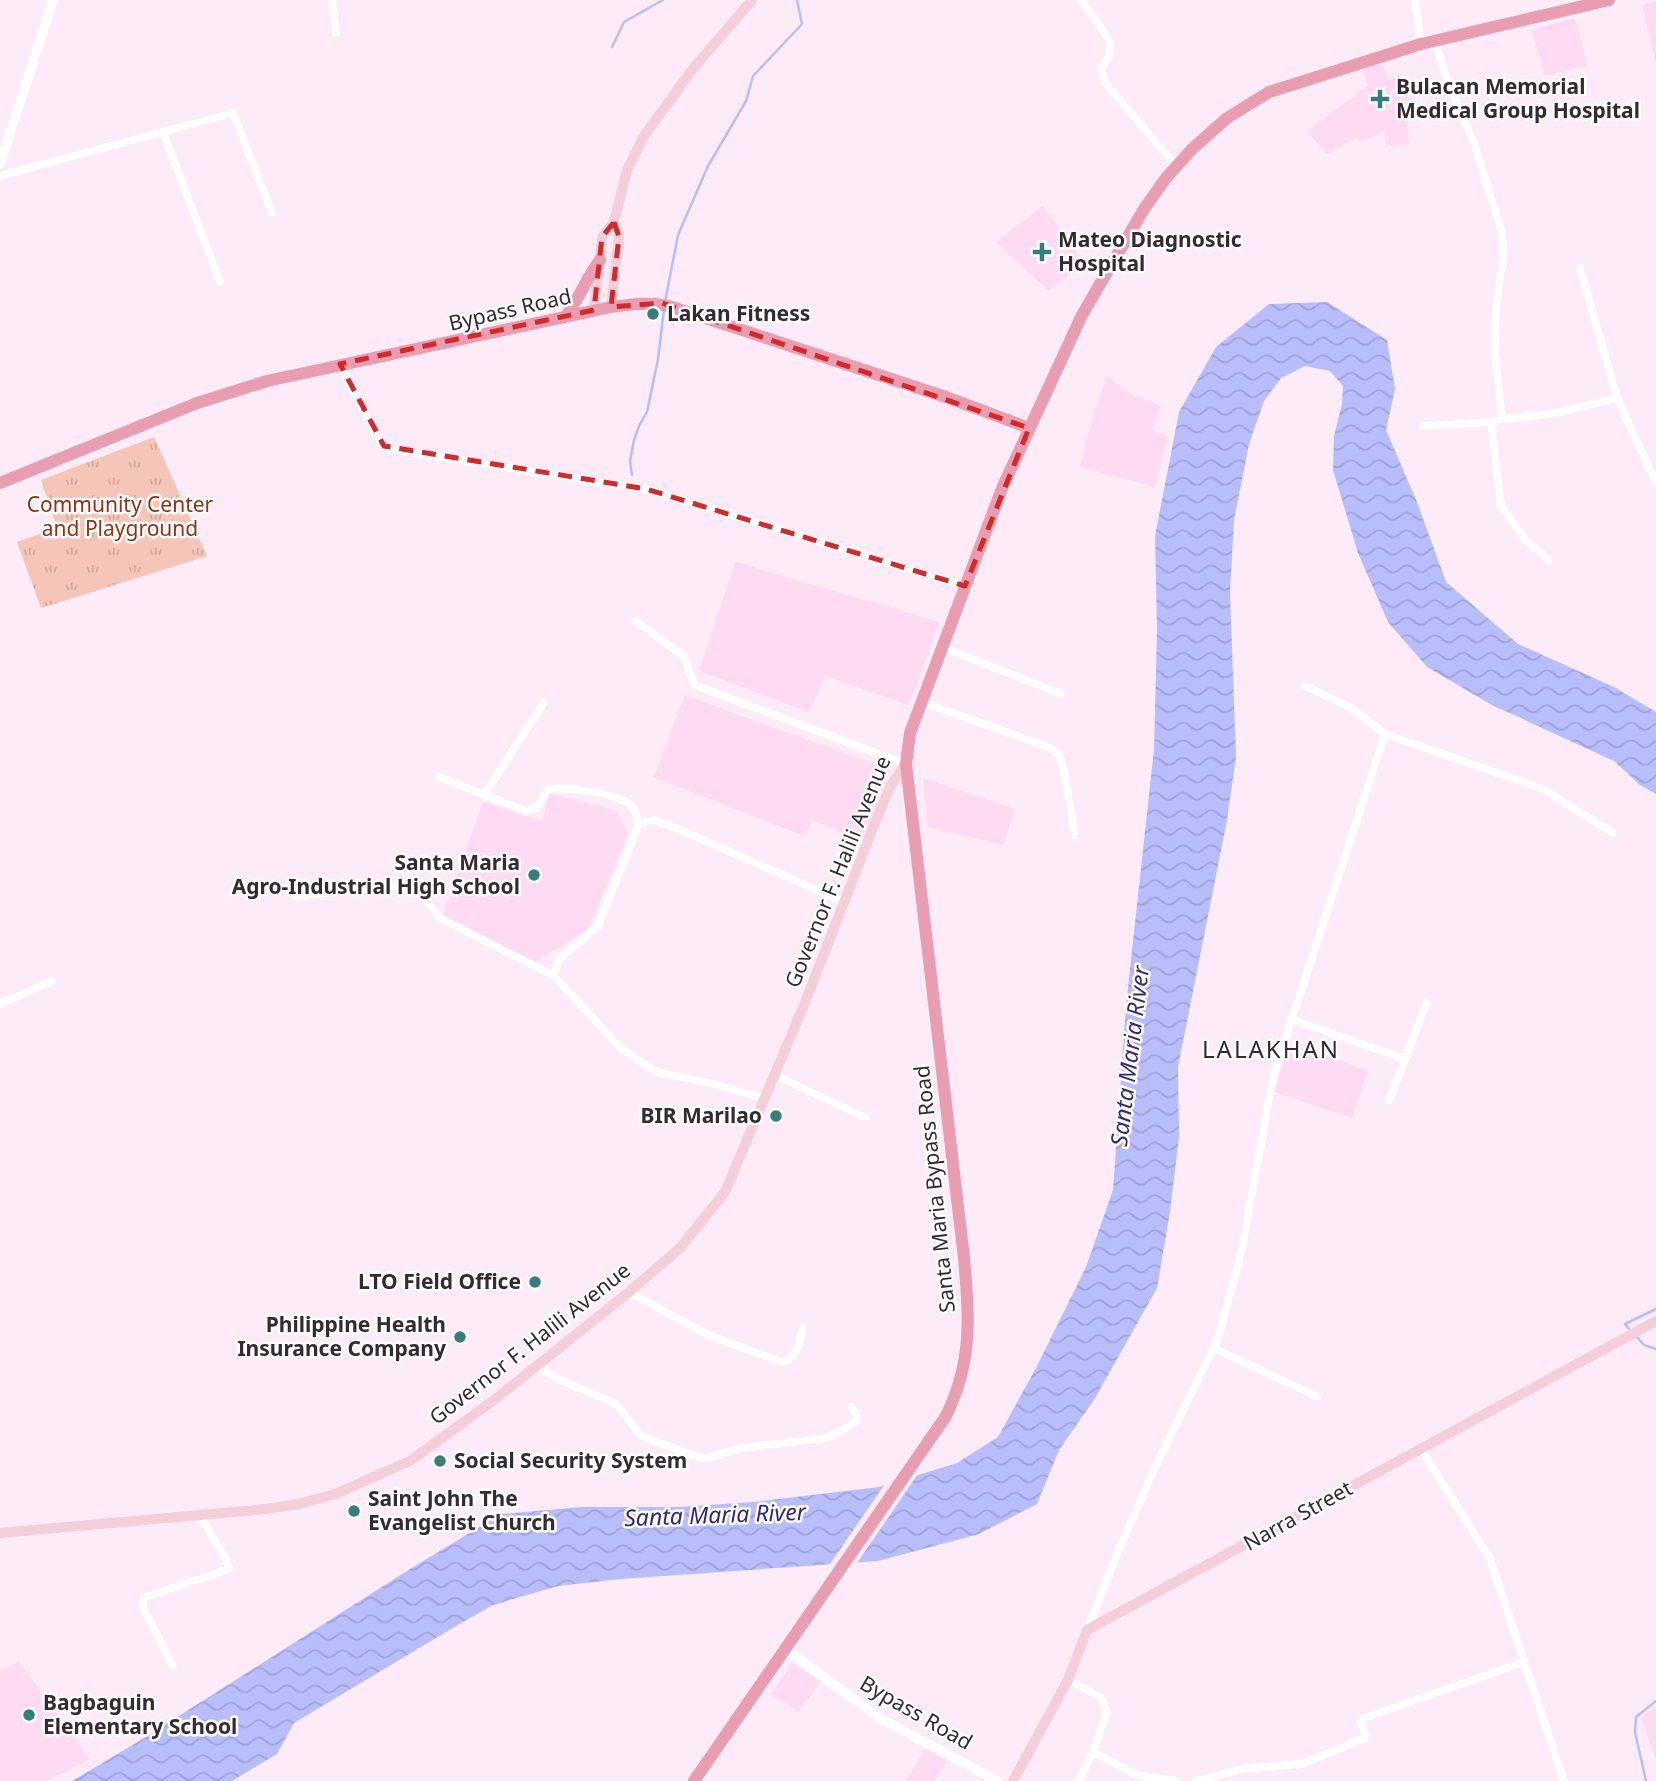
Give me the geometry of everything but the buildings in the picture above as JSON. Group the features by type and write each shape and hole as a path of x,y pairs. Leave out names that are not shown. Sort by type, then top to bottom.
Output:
{"main road":[{"path":"594,310 602,237 614,222 627,170 644,136 692,70 752,0"},
{"name":"Governor F. Halili Avenue","path":"0,1533 299,1504 367,1481 410,1461 494,1400 680,1248 725,1192 765,1099 891,785 906,764 911,733 942,647 1003,486 1029,428 1082,315 1144,209 1176,166 1227,118 1269,92 1434,40 1609,0"},
{"path":"611,307 619,237 614,222"},
{"path":"565,317 600,260"},
{"name":"Bypass Road","path":"0,483 197,403 267,381 594,310 662,303 946,397 1029,428"},
{"name":"Santa Maria Bypass Road","path":"694,1781 946,1416 959,1389 967,1349 968,1310 960,1214 906,764"},
{"name":"Narra Street","path":"1087,1630 1656,1321"},
{"path":"1013,1781 1068,1680 1087,1630"}],"street":[{"path":"0,164 52,0"},
{"path":"332,0 336,33"},
{"path":"1081,0 1110,41 1110,56 1101,68 1105,83 1176,166"},
{"path":"1415,0 1421,44"},
{"path":"1434,40 1474,143 1502,233 1503,257 1496,308 1495,353 1502,419"},
{"path":"0,176 233,113 272,213"},
{"path":"163,132 220,282"},
{"path":"1580,268 1617,398 1656,483"},
{"path":"340,364 384,446 394,450 646,489 965,586"},
{"path":"1423,426 1491,422 1551,414 1617,398"},
{"path":"1491,422 1501,506 1527,542 1549,560"},
{"path":"635,621 684,656 694,685 906,764"},
{"path":"942,647 1061,694"},
{"path":"1305,686 1353,709 1385,734 1543,789 1613,833"},
{"path":"484,795 544,702"},
{"path":"922,702 1049,747 1059,755 1075,835"},
{"path":"1087,1630 1151,1475 1213,1348 1241,1254 1273,1077 1385,734"},
{"path":"439,777 531,811 537,808 547,790 556,787 580,789 629,804 636,811 639,824 598,926 559,959 554,976"},
{"path":"639,824 654,820 676,828 844,902"},
{"path":"296,897 348,890 399,887 414,889 440,918 554,976 621,1048 656,1072 706,1082 765,1099"},
{"path":"0,1004 53,981"},
{"path":"1389,1101 1427,1002"},
{"path":"1291,1019 1405,1059"},
{"path":"775,1075 866,1118"},
{"path":"629,1292 708,1335 781,1362 795,1356 803,1328"},
{"path":"1213,1348 1318,1397"},
{"path":"536,1366 558,1379 616,1404 641,1436 701,1458 740,1448 827,1438 857,1420 851,1407"},
{"path":"1421,1448 1490,1559 1564,1781"},
{"path":"173,1666 143,1608 143,1600 145,1597 229,1569 227,1560 199,1515"},
{"name":"Bypass Road","path":"784,1648 881,1719 997,1781"},
{"path":"1196,1781 1241,1769 1302,1764 1365,1738 1360,1723 1362,1719 1524,1662"},
{"path":"1068,1680 1102,1698 1107,1712 1079,1781"},
{"path":"1093,1752 1136,1778 1176,1781"}],"highlighted area":[{"path":"614,222 619,237 611,307 662,303 1029,428 965,586 646,489 384,446 340,364 594,310 602,237"}],"shaded area":[{"path":"1656,1 1656,62 1642,5"},
{"path":"1575,18 1587,65 1545,76 1532,30"},
{"name":"Bulacan Memorial Medical Group Hospital","path":"1382,60 1387,80 1400,76 1414,112 1406,115 1409,144 1386,146 1384,132 1362,141 1356,138 1327,154 1307,131 1368,86 1363,66"},
{"name":"Mateo Diagnostic Hospital","path":"1043,206 1084,263 1049,291 996,242"},
{"path":"1107,376 1128,393 1161,406 1152,430 1168,436 1155,487 1080,467"},
{"path":"735,562 940,622 908,705 826,676 809,712 699,671"},
{"path":"685,695 890,770 862,840 812,820 804,836 654,777"},
{"path":"923,778 1014,809 1004,845 928,827"},
{"name":"Santa Maria Agro-Industrial High School","path":"549,793 616,811 628,833 588,929 534,963 442,917 483,802 543,820"},
{"path":"1288,1043 1368,1071 1352,1118 1275,1092"},
{"name":"Bagbaguin Elementary School","path":"19,1662 90,1759 47,1781 0,1781 0,1671"},
{"path":"792,1663 820,1682 798,1712 771,1694"},
{"path":"1656,1706 1656,1760 1641,1718"},
{"path":"927,1746 948,1758 935,1781 906,1781"}],"green space":[{"name":"Community Center and Playground","path":"154,437 207,556 41,608 17,542 57,528 41,480"}],"water":[{"name":"Santa Maria River","path":"1327,302 1387,340 1395,389 1386,430 1417,502 1446,582 1518,644 1614,687 1656,712 1656,794 1640,785 1614,761 1492,705 1427,667 1388,622 1358,553 1333,470 1334,436 1342,404 1343,386 1330,371 1305,366 1281,378 1264,401 1249,444 1234,520 1230,593 1236,757 1227,820 1178,1067 1179,1137 1157,1288 1094,1400 1059,1450 1037,1504 979,1534 878,1561 558,1586 493,1605 456,1626 294,1723 277,1754 232,1781 72,1781 501,1514 582,1507 679,1507 753,1502 879,1487 957,1463 998,1437 1086,1267 1113,1190 1126,1006 1154,749 1157,630 1155,536 1179,412 1216,347 1269,304"}],"pier":[{"path":"920,1471 855,1566 828,1567 887,1481"}],"waterway":[{"path":"612,47 624,22 663,0"},
{"path":"665,302 678,235 708,166 746,101 753,76 802,24 797,0"},
{"path":"632,475 630,461 634,440 647,412 658,359 664,309"},
{"path":"1629,1329 1625,1324 1656,1309"},
{"path":"1637,1337 1644,1345 1656,1349"},
{"path":"1646,1781 1635,1732 1636,1717 1656,1701"}],"place":[{"name":"Bulacan Memorial Medical Group Hospital","path":"1380,99"},
{"name":"Mateo Diagnostic Hospital","path":"1042,252"},
{"name":"Lakan Fitness","path":"653,314"},
{"name":"Santa Maria Agro-Industrial High School","path":"534,875"},
{"name":"BIR Marilao","path":"776,1116"},
{"name":"LTO Field Office","path":"535,1282"},
{"name":"Philippine Health Insurance Company","path":"460,1337"},
{"name":"Social Security System","path":"440,1461"},
{"name":"Saint John The Evangelist Church","path":"354,1511"},
{"name":"Bagbaguin Elementary School","path":"29,1715"}],"district":[{"name":"LALAKHAN","path":"1271,1050"}]}
